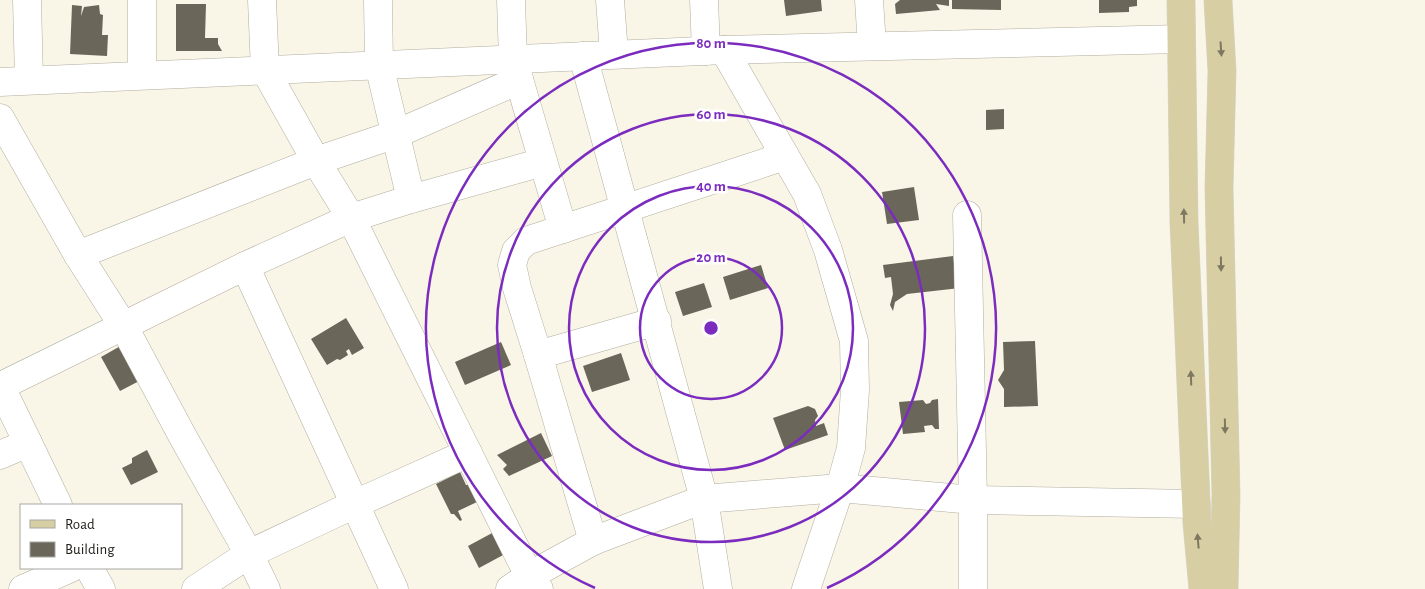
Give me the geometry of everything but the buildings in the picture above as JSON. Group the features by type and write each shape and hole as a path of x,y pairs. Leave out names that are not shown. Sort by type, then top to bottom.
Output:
{"main road":[{"path":"1181,0 1184,222 1196,504 1203,589"},
{"path":"1218,0 1222,71 1219,188 1226,495 1224,589"}],"street":[{"path":"27,0 29,80"},
{"path":"142,0 142,75"},
{"path":"262,0 265,70 316,161 351,218 468,453 526,585 593,541 704,499 840,488 973,500 1196,504"},
{"path":"378,0 379,65 411,199"},
{"path":"511,0 516,70 563,229"},
{"path":"610,0 614,54"},
{"path":"704,0 715,50 785,156 807,194 822,234 854,341 855,390 851,448 840,488 806,589"},
{"path":"869,0 872,46"},
{"path":"0,82 379,65 516,70 584,56 614,54 1181,39"},
{"path":"584,56 704,499 718,589"},
{"path":"78,255 316,161 396,134 516,70"},
{"path":"0,118 78,255 124,327 249,554 266,589"},
{"path":"593,541 517,288 512,265 516,251 526,241 785,156"},
{"path":"58,504 0,385 124,327 245,266 351,218 542,162"},
{"path":"967,215 973,589"},
{"path":"245,266 394,589"},
{"path":"538,355 656,321"},
{"path":"0,455 28,442"},
{"path":"196,589 249,554 468,453"},
{"path":"23,589 69,569"},
{"path":"90,569 101,589"}]}
